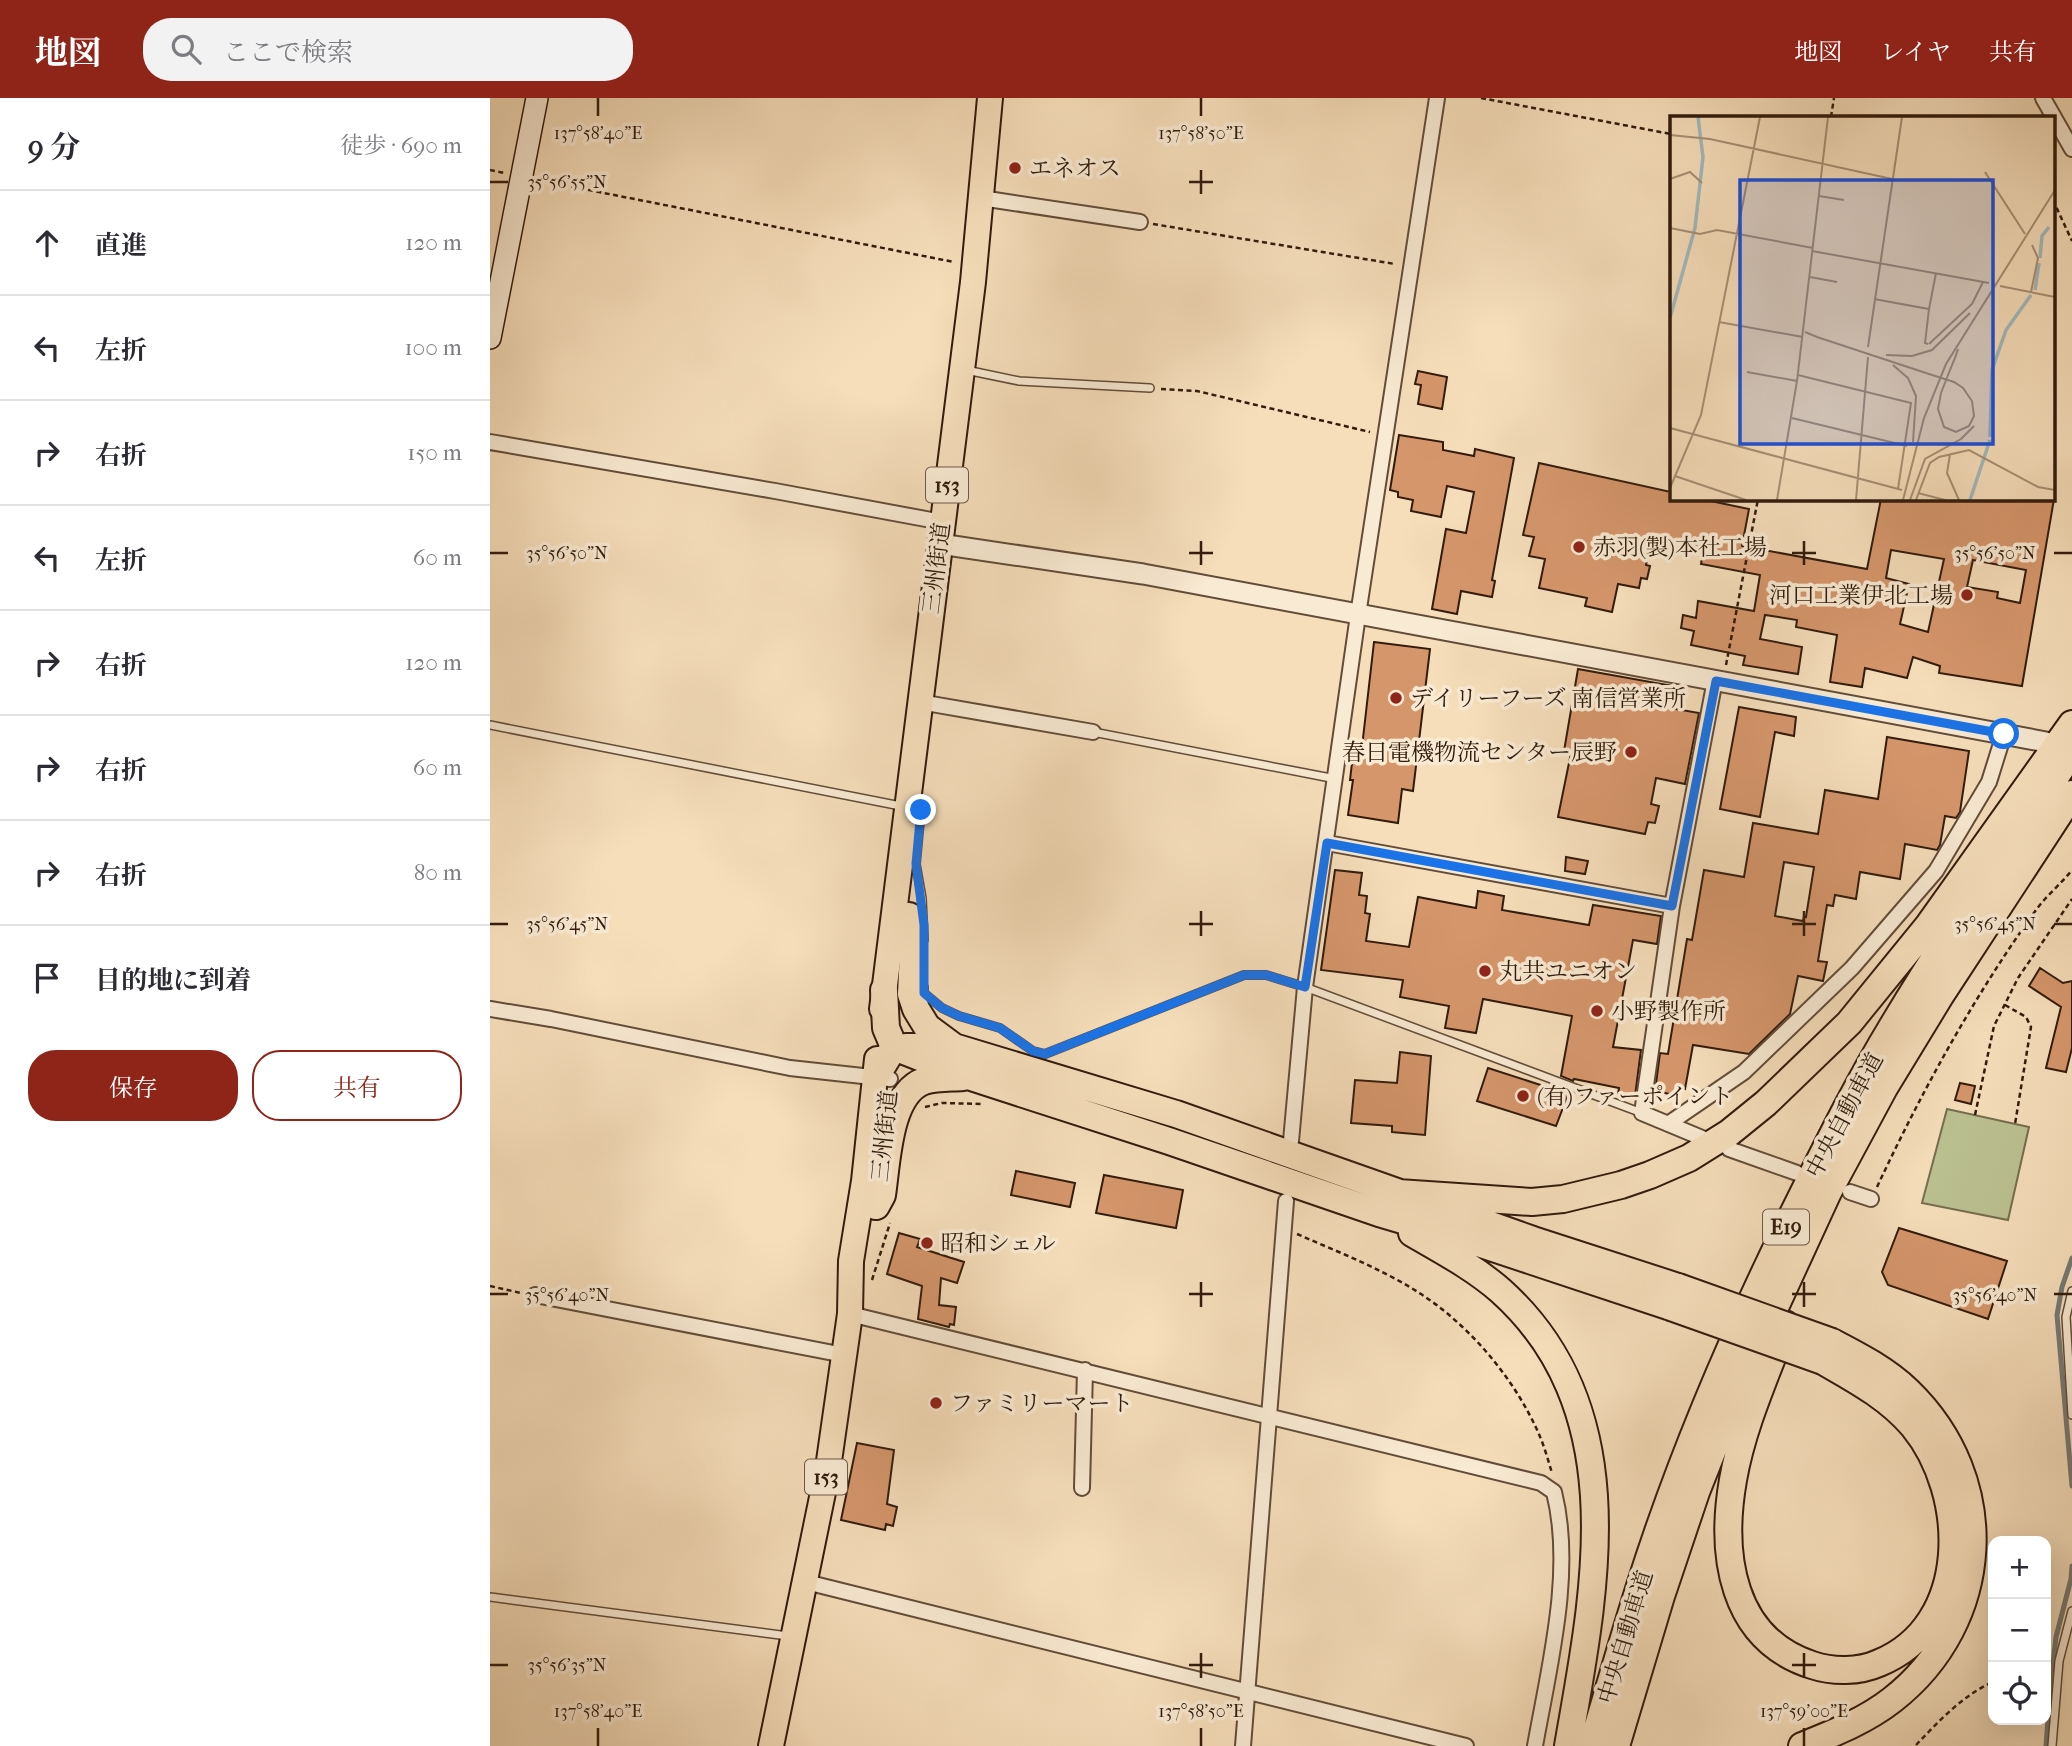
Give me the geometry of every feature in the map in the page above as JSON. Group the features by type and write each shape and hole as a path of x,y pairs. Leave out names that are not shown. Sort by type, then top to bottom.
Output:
{"highway":[{"name":"三州街道","path":"771,1746 828,1468 850,1314 876,1206 883,1078 884,990 962,369 990,98"},
{"path":"1398,1193 1532,1202 1563,1199 1622,1185 1650,1175 1689,1158 1729,1133 1766,1103 1849,1023 1928,926 2072,724"},
{"name":"中央自動車道","path":"1592,1746 1640,1584 1675,1485 1714,1384 1775,1249 1830,1138 1892,1028 1984,883 2072,752"},
{"name":"中央自動車道","path":"1616,1746 1661,1596 1696,1492 1735,1394 1828,1192 1850,1149 1940,996 2072,794"},
{"name":"三州街道","path":"894,1047 909,916 900,872"},
{"path":"909,916 913,952 911,994 916,1009 927,1027 954,1047"},
{"path":"883,1078 894,1047 886,1028 884,990"},
{"path":"894,1047 968,1076 1169,1140 1378,1213 1675,1297"},
{"path":"894,1047 954,1047 1176,1114 1533,1240 1675,1297 1828,1351 1871,1363 1907,1390 1930,1415 1950,1444 1962,1471 1970,1499 1973,1552 1968,1585 1958,1616 1939,1652 1926,1668 1894,1699 1866,1719 1802,1746"},
{"path":"876,1206 882,1195 897,1108 909,1092 923,1081 968,1076"},
{"name":"三州街道","path":"850,1314 850,1262 883,1078"},
{"path":"1828,1351 1884,1397 1914,1427 1941,1475 1951,1518 1953,1545 1947,1585 1926,1628 1919,1637 1894,1655 1878,1664 1858,1669 1822,1668 1793,1658 1765,1639 1736,1593 1730,1564 1728,1531 1733,1479 1747,1426 1800,1283 1833,1208 1850,1149"},
{"path":"1378,1213 1476,1271 1502,1292 1539,1333 1554,1355 1580,1412 1590,1447 1596,1520 1592,1598 1568,1746"}],"main road":[{"path":"490,338 537,98"}],"street":[{"path":"1291,1140 1305,987 1358,615 1437,98"},
{"path":"2043,98 2053,116"},
{"path":"2054,117 2072,149"},
{"path":"981,198 1140,222"},
{"path":"490,442 775,491 941,533 1143,574 2046,742"},
{"path":"1702,1138 1642,1113 1672,906 1719,681"},
{"path":"920,702 1093,732"},
{"path":"1668,1124 1744,1072 1852,968 1936,871 1989,782 2004,734"},
{"path":"1327,843 1672,906"},
{"path":"490,1009 790,1068 883,1078"},
{"path":"1729,1149 1797,1172"},
{"path":"1850,1192 1871,1199"},
{"path":"1242,1746 1286,1201"},
{"path":"535,1295 844,1355"},
{"path":"850,1314 1541,1483 1554,1492 1558,1506 1560,1576 1556,1626 1535,1746"},
{"path":"1082,1488 1085,1370"},
{"path":"806,1582 1466,1746"}],"lane":[{"path":"962,369 1019,381 1150,388"},
{"path":"490,724 921,810 916,864 922,898 924,952"},
{"path":"1093,732 1336,779"},
{"path":"924,979 924,993 942,1008 1000,1028 1033,1051 1045,1054 1244,975 1266,975 1305,987 1642,1113"},
{"path":"2072,1291 2066,1317 2072,1415"},
{"path":"490,1597 794,1637"},
{"path":"2052,1746 2059,1661 2072,1611"}],"path":[{"path":"1481,98 1670,134"},
{"path":"1831,116 1835,98"},
{"path":"490,170 974,266"},
{"path":"2054,202 2072,241"},
{"path":"1140,222 1411,267"},
{"path":"1150,388 1209,393 1385,435"},
{"path":"1719,681 1758,500"},
{"path":"1871,1199 1907,1122 1987,982 2037,909 2053,888 2072,870"},
{"path":"1975,1115 1994,1026 2018,978 2072,899"},
{"path":"2005,1005 2026,1017 2031,1027 2015,1124"},
{"path":"921,1109 931,1104 981,1106 989,1103"},
{"path":"1284,1228 1365,1263 1412,1288 1457,1322 1484,1350 1513,1387 1539,1433 1555,1481 1554,1492"},
{"path":"490,1286 535,1295"},
{"path":"1916,1745 1940,1720 1979,1688 1988,1684"}],"green space":[{"path":"1947,1109 2029,1127 2008,1220 1922,1203"}],"building":[{"path":"1418,371 1447,377 1442,409 1418,404 1421,385 1415,384"},
{"path":"1399,435 1443,442 1443,450 1474,456 1475,449 1514,458 1492,580 1495,581 1492,597 1461,591 1457,614 1432,609 1446,529 1466,533 1474,492 1447,486 1441,517 1411,511 1413,500 1398,497 1398,492 1390,490"},
{"path":"1539,463 1670,492 1670,500 1706,500 1749,509 1742,546 1867,569 1881,500 2054,500 2022,686 1939,673 1940,666 1913,657 1907,678 1865,668 1862,687 1830,682 1837,635 1796,627 1797,620 1765,615 1760,639 1802,647 1798,674 1743,665 1745,656 1691,645 1694,631 1681,628 1683,615 1696,618 1698,601 1754,611 1760,575 1701,564 1704,546 1651,536 1646,565 1650,566 1647,579 1641,578 1639,588 1618,584 1612,612 1585,606 1587,598 1539,588 1545,559 1529,556 1534,537 1523,535","holes":["1891,550 1944,559 1928,632 1900,624 1909,584 1886,578","1973,560 2026,570 2020,603 1997,598 1998,592 1967,587"]},
{"name":"デイリーフーズ 南信営業所","path":"1374,642 1430,649 1413,791 1402,789 1398,823 1348,815 1354,746 1362,747"},
{"name":"春日電機物流センター辰野","path":"1578,669 1673,686 1670,708 1699,713 1685,784 1656,778 1651,804 1659,806 1655,823 1648,822 1645,834 1558,817 1571,753 1564,751"},
{"path":"1739,707 1796,717 1794,736 1775,732 1760,817 1720,809"},
{"path":"1887,737 1969,751 1960,812 1956,818 1945,816 1937,850 1905,844 1900,879 1860,872 1856,899 1835,895 1833,906 1827,905 1818,961 1827,962 1823,981 1798,976 1790,1014 1749,1054 1693,1045 1685,1089 1680,1088 1679,1096 1655,1091 1660,1053 1668,1054 1687,939 1692,940 1704,870 1744,877 1753,823 1818,834 1825,790 1878,799","holes":["1784,862 1814,867 1806,917 1804,916 1803,921 1775,916"]},
{"path":"1566,857 1588,861 1585,874 1565,871"},
{"path":"1335,870 1362,873 1359,895 1367,896 1365,913 1370,914 1366,941 1409,947 1418,897 1476,908 1478,891 1504,896 1502,910 1589,925 1593,905 1661,916 1657,944 1633,940 1613,1047 1641,1050 1635,1096 1618,1094 1619,1088 1574,1079 1573,1081 1561,1076 1572,1016 1483,999 1476,1033 1445,1028 1449,1006 1400,997 1403,980 1321,970"},
{"path":"2040,968 2063,983 2072,981 2072,1048 2066,1072 2046,1068 2061,1007 2029,986"},
{"path":"1400,1052 1431,1056 1425,1135 1392,1132 1392,1126 1351,1123 1355,1080 1397,1083"},
{"name":"(有)ファーポイント","path":"1488,1068 1569,1092 1556,1126 1477,1101"},
{"path":"1960,1083 1975,1086 1971,1104 1955,1100"},
{"path":"1016,1171 1075,1183 1070,1207 1011,1195"},
{"path":"1104,1175 1183,1190 1176,1228 1096,1213"},
{"path":"1899,1228 2007,1261 1988,1319 1888,1285 1882,1272"},
{"path":"899,1233 920,1239 917,1247 964,1262 957,1283 941,1278 939,1305 956,1307 954,1325 950,1324 949,1327 918,1319 922,1286 887,1274"},
{"path":"857,1443 894,1450 887,1504 897,1507 893,1526 886,1524 885,1530 841,1520"}],"waterway":[{"path":"2072,1258 2062,1287 2057,1315 2072,1486"},
{"path":"2051,1683 2056,1637 2072,1566"},
{"path":"2046,1746 2048,1725"}],"place":[{"name":"エネオス","path":"1015,168"},
{"name":"赤羽(製)本社工場","path":"1579,547"},
{"name":"河口工業伊北工場","path":"1967,595"},
{"name":"デイリーフーズ 南信営業所","path":"1396,698"},
{"name":"春日電機物流センター辰野","path":"1631,752"},
{"name":"丸共ユニオン","path":"1485,971"},
{"name":"小野製作所","path":"1597,1011"},
{"name":"(有)ファーポイント","path":"1523,1096"},
{"name":"昭和シェル","path":"927,1243"},
{"name":"ファミリーマート","path":"936,1403"}],"route":[{"path":"921,810 916,864 924,925 924,993 942,1008 1000,1028 1033,1051 1045,1054 1244,975 1266,975 1305,987 1327,843 1672,906 1716,681 2004,734"}]}
